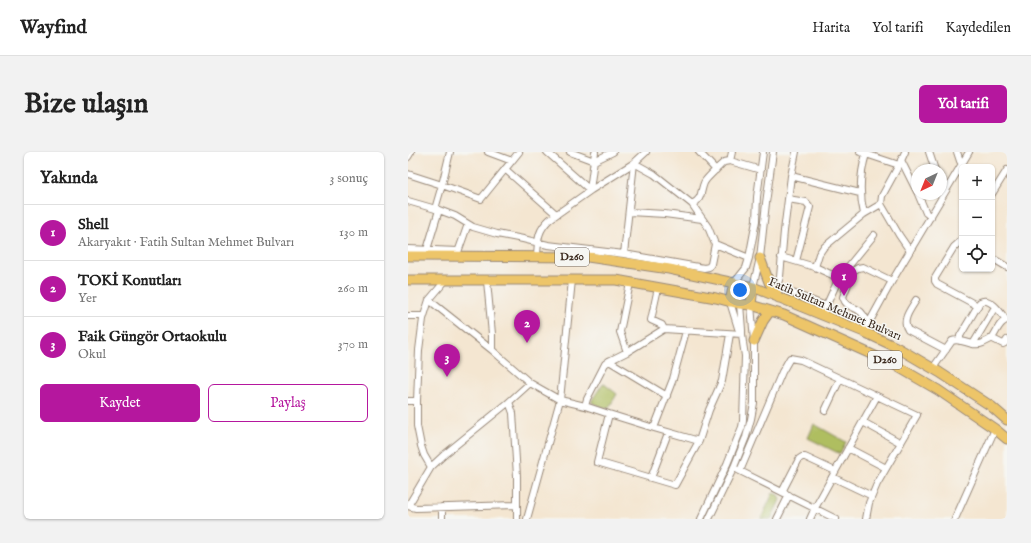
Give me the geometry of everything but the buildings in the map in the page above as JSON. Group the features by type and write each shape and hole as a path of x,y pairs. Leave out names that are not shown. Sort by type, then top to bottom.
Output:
{"highway":[{"name":"D260","path":"408,256 426,253 537,257 588,257 669,269 753,287"},
{"path":"760,258 769,282 777,292"},
{"name":"D260","path":"408,280 616,280 751,305 784,315 893,364 938,390 995,429 1007,439"},
{"path":"730,302 734,283"},
{"path":"751,305 753,287"},
{"name":"Fatih Sultan Mehmet Bulvarı","path":"753,287 777,292 822,315 898,348 933,368 991,406 1007,420"},
{"path":"754,341 763,321 770,311"}],"street":[{"path":"408,157 411,152"},
{"path":"408,249 426,253 450,152"},
{"path":"488,152 512,161"},
{"path":"408,174 481,199 519,152"},
{"path":"547,152 590,190"},
{"path":"570,152 594,161 613,152"},
{"path":"590,190 595,152"},
{"path":"537,257 539,233 550,219 590,190 634,163 646,152"},
{"path":"699,152 716,170"},
{"path":"730,161 732,152"},
{"path":"734,283 746,268 749,258 756,221 757,197 763,152"},
{"path":"753,287 760,258 773,152"},
{"path":"796,152 791,176 777,292 826,306"},
{"path":"905,152 882,196 881,204 910,251"},
{"path":"929,152 933,164"},
{"path":"957,152 962,164"},
{"path":"962,164 969,152"},
{"path":"864,214 860,192 863,153 900,162 911,182"},
{"path":"692,204 697,202 700,198 705,181 724,162 730,161 761,170"},
{"path":"408,201 455,216 473,227 497,234 548,245 624,254 706,268 709,267 715,244 708,227 692,204 654,174 634,163"},
{"path":"624,254 634,163"},
{"path":"947,185 959,168"},
{"path":"505,169 556,214"},
{"path":"995,189 1007,170"},
{"path":"791,176 860,192"},
{"path":"788,199 806,202 810,207 796,261"},
{"path":"920,200 926,212 931,217"},
{"path":"864,332 892,281 931,217 939,200"},
{"path":"815,267 819,254 823,248 864,214 881,204"},
{"path":"629,212 665,214 702,219"},
{"path":"457,254 468,224"},
{"path":"822,315 838,278 874,235"},
{"path":"959,242 953,249 935,279 937,284 978,306"},
{"path":"715,244 749,258"},
{"path":"782,257 815,267 838,278"},
{"path":"995,260 1007,267"},
{"path":"869,324 860,311 846,304 844,301 843,297 852,271 863,267 892,281"},
{"path":"432,467 424,455 417,426 419,350 424,316 429,300 446,280"},
{"path":"487,280 492,350"},
{"path":"527,519 560,400 572,280"},
{"path":"627,352 620,332 630,283"},
{"path":"658,288 651,320 662,325 664,329"},
{"path":"429,300 492,350 530,383 560,400 585,406 699,441"},
{"path":"916,300 906,318 906,328 946,350"},
{"path":"933,368 952,341 960,340 973,344 980,344 991,338 1001,323 1006,320 995,307 985,300 981,301 960,336 960,340"},
{"path":"730,302 738,328 742,334"},
{"path":"701,519 727,464 742,427 745,356 740,304"},
{"path":"737,469 754,403 754,341 751,305"},
{"path":"973,344 995,307"},
{"path":"408,316 424,316"},
{"path":"585,406 587,399 605,364 664,329 742,334"},
{"path":"654,428 673,379 686,331"},
{"path":"609,414 597,462 675,485 699,441 709,410 722,380 730,334"},
{"path":"991,338 1002,344 1004,344 1007,340"},
{"path":"743,343 754,341"},
{"path":"709,519 737,469 790,358 801,360 916,416 886,468 872,496 866,519"},
{"path":"610,361 667,396"},
{"path":"825,411 840,379"},
{"path":"517,505 442,508 413,508 408,506 432,467 445,454 510,402 530,383"},
{"path":"810,519 877,396"},
{"path":"408,400 417,401"},
{"path":"510,402 513,413 517,519"},
{"path":"863,422 901,443"},
{"path":"955,519 995,429"},
{"path":"651,478 668,432"},
{"path":"848,448 886,468"},
{"path":"782,492 799,458 806,456 872,496"},
{"path":"727,464 836,519"},
{"path":"777,519 789,495"},
{"path":"442,508 442,519"}],"green space":[{"path":"603,383 617,394 608,409 592,403 592,400"},
{"path":"814,424 846,442 840,454 808,438"},
{"path":"773,493 778,495 780,500 771,519 761,519"}],"place":[{"name":"Shell","path":"844,296"},
{"name":"TOKİ Konutları","path":"527,343"},
{"name":"Faik Güngör Ortaokulu","path":"447,377"}]}
